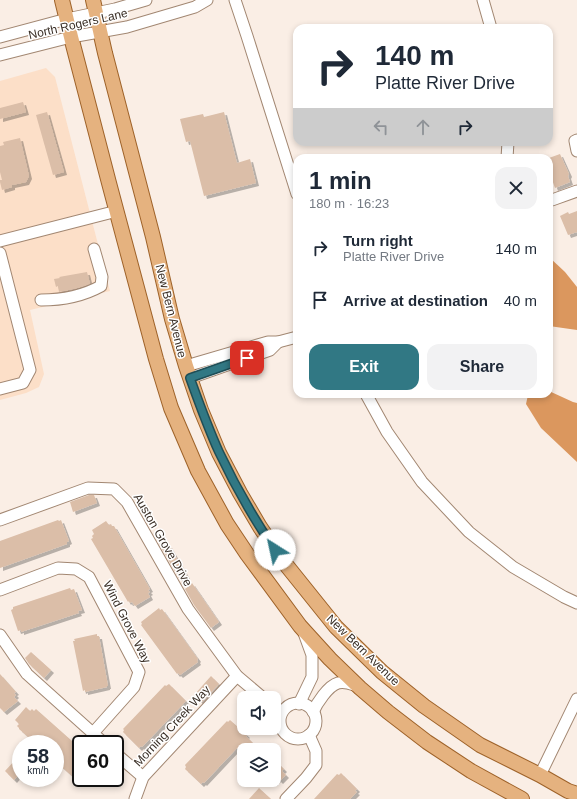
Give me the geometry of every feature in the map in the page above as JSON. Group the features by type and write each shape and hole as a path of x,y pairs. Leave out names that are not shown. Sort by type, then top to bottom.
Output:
{"main road":[{"path":"62,0 156,359 169,401 198,471 227,524 300,626 330,659 360,688 427,742 471,771 522,799"},
{"name":"New Bern Avenue","path":"95,6 105,53 153,237 172,319 188,372 201,410 219,453 260,527 283,561 336,627 382,672 424,706 480,745 540,775 568,791 577,794"}],"street":[{"name":"North Rogers Lane","path":"0,37 67,19 95,6 115,9 146,0"},
{"name":"North Rogers Lane","path":"0,55 71,37 127,27 195,7 207,0"},
{"path":"235,0 248,36 293,181"},
{"path":"483,0 490,24"},
{"path":"577,140 575,141 577,151"},
{"path":"553,200 577,191"},
{"path":"0,241 117,212"},
{"path":"41,300 57,300 92,291 101,286 102,277 94,250"},
{"path":"0,253 30,370 23,383 0,389"},
{"path":"188,372 270,350 278,342 293,337"},
{"path":"368,398 388,432 422,482 469,532 513,566 577,603"},
{"name":"Auston Grove Drive","path":"0,520 88,488 114,489 127,502 188,609 237,676 255,691"},
{"name":"Wind Grove Way","path":"0,590 58,568 76,568 89,577 139,672 134,687 93,733"},
{"path":"299,704 312,677 312,655 308,641 300,626"},
{"path":"0,636 27,674 93,733"},
{"name":"Morning Creek Way","path":"135,799 143,777 237,676"},
{"path":"313,712 325,692 337,683 346,682 360,688"},
{"path":"540,775 577,699"},
{"path":"281,710 295,704 306,706 313,712 316,720 312,732 303,739 291,738 286,735 281,728"},
{"path":"286,799 316,765 316,751 309,735"},
{"path":"124,761 143,777"}],"shaded area":[{"path":"46,68 55,77 110,291 30,310 44,374 39,387 26,393 0,400 0,81"},
{"path":"553,261 565,272 577,287 577,330 553,327"},
{"path":"553,393 577,403 577,462 541,428 526,404 527,398 553,398"}],"building":[{"path":"23,102 26,112 0,119 0,108"},
{"path":"47,112 64,172 53,175 36,115"},
{"path":"224,112 237,163 250,159 256,183 204,196 190,141 186,142 180,119 203,114 204,117"},
{"path":"20,138 29,176 26,182 12,185 12,187 2,190 0,182 0,180 2,180 0,172 0,146 4,145 3,142"},
{"path":"560,154 569,174 568,176 570,182 555,188 553,182 553,157"},
{"path":"577,211 577,232 568,235 560,216 568,212 569,214"},
{"path":"87,272 90,284 59,292 58,286 56,287 54,279"},
{"path":"89,495 94,495 97,503 73,512 70,502"},
{"path":"61,520 69,541 67,544 0,568 0,541"},
{"path":"106,521 109,525 111,524 114,526 150,589 148,590 150,592 148,593 150,597 135,606 132,602 128,602 91,539 93,538 92,536 94,534 92,530"},
{"path":"169,545 187,576 180,580 162,549"},
{"path":"192,583 219,622 211,628 194,605 185,589"},
{"path":"70,588 71,590 74,589 82,610 78,611 79,613 21,632 21,630 18,631 11,610 13,607"},
{"path":"159,608 160,610 162,609 198,659 198,662 180,675 178,673 177,674 141,625 141,622"},
{"path":"97,634 97,636 99,636 108,686 85,692 85,690 83,691 73,641 75,641 74,639"},
{"path":"31,652 51,670 44,678 29,664 25,658"},
{"path":"0,674 16,692 14,693 16,695 14,697 18,701 4,712 0,708"},
{"path":"211,676 219,684 201,703 195,694"},
{"path":"169,684 186,701 142,747 141,746 139,748 123,732 123,729 165,685 166,686"},
{"path":"26,707 30,711 32,709 34,711 36,709 72,741 72,776 64,769 64,735 26,735 19,729 17,726 19,724 15,720"},
{"path":"230,720 237,726 237,735 247,735 246,736 253,743 237,743 237,748 204,783 203,782 201,784 185,769 185,765 227,721 228,722"},
{"path":"12,763 12,778 5,771"},
{"path":"281,766 284,769 282,771 286,775 281,780"},
{"path":"341,773 357,789 355,791 357,792 350,799 314,799 337,774 339,775"},
{"path":"259,788 271,799 249,799"}],"route":[{"path":"247,358 190,378 201,410 219,453 240,493 275,550"}]}
